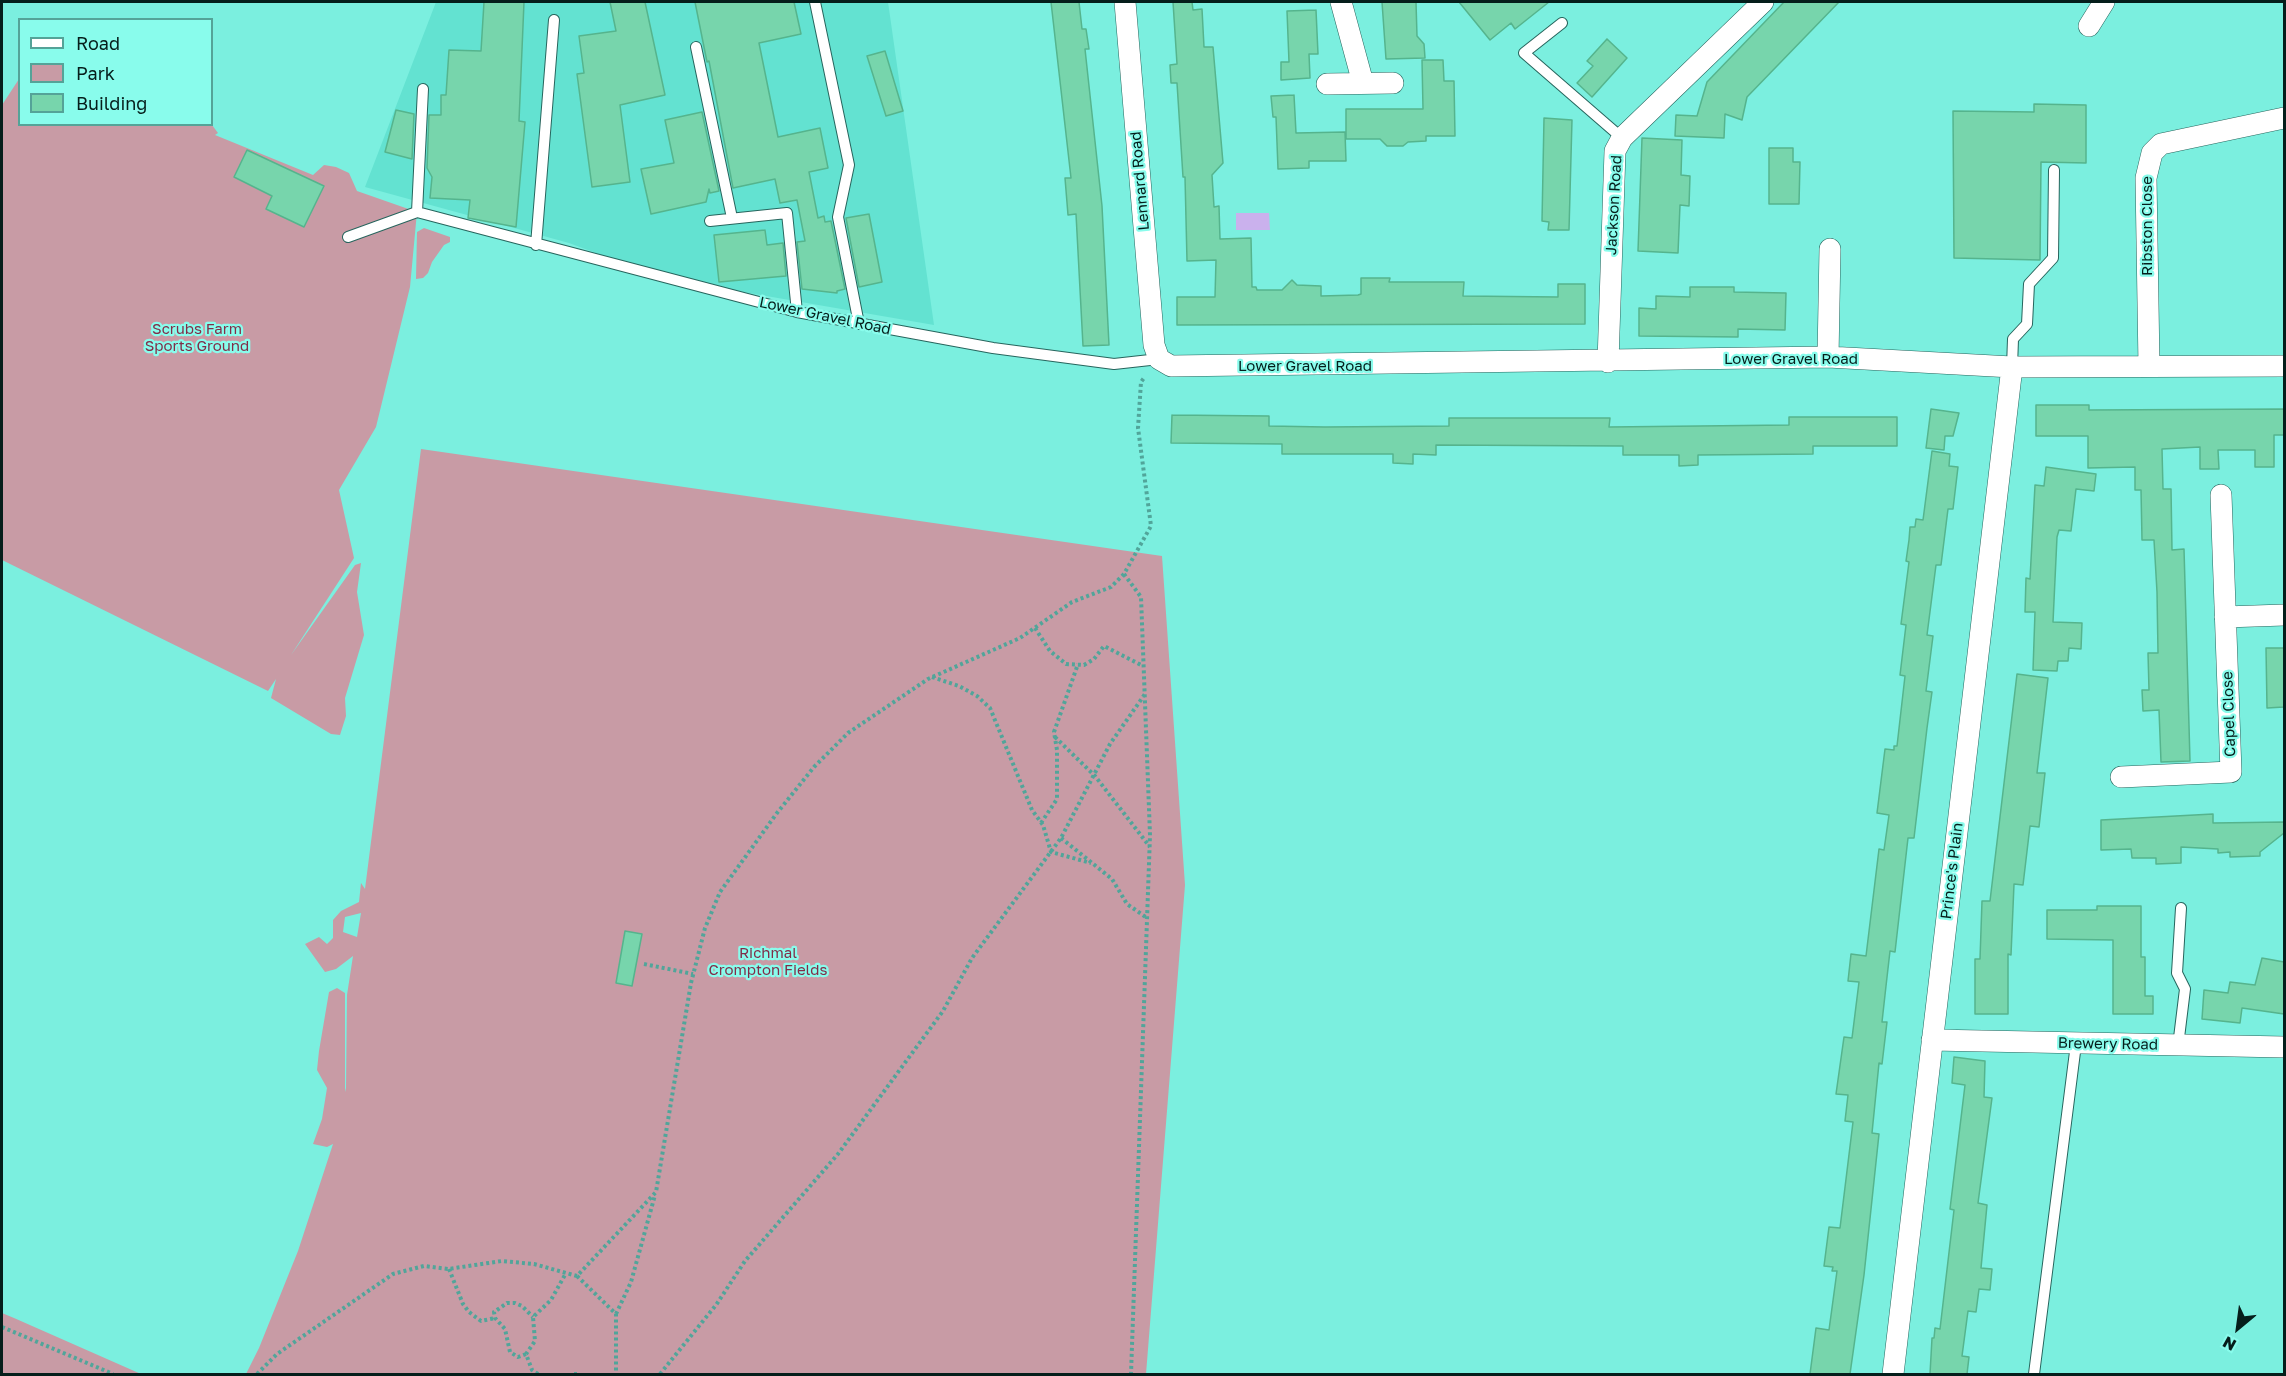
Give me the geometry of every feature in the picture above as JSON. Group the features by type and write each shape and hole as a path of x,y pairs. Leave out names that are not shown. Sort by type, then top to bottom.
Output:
{"street":[{"name":"Lennard Road","path":"1125,2 1154,345 1159,359"},
{"path":"1341,2 1363,83"},
{"name":"Jackson Road","path":"1608,362 1616,151 1622,138 1763,2"},
{"path":"2089,26 2104,2"},
{"path":"1327,84 1393,83"},
{"name":"Ribston Close","path":"2148,366 2146,178 2152,153 2161,144 2284,118"},
{"path":"1828,357 1830,249"},
{"name":"Lower Gravel Road","path":"1159,359 1171,366 1608,362 1828,357 2012,367 2284,366"},
{"name":"Prince's Plain","path":"1893,1374 2012,367"},
{"name":"Capel Close","path":"2121,777 2231,772 2221,495"},
{"path":"2225,617 2284,615"},
{"name":"Brewery Road","path":"1932,1040 2284,1047"}],"lane":[{"path":"815,2 849,165 838,217 859,324"},
{"path":"536,245 554,20"},
{"path":"1562,23 1524,53 1622,138"},
{"path":"696,47 732,218"},
{"path":"348,237 417,212 423,88"},
{"path":"2012,367 2013,339 2027,324 2029,284 2053,258 2054,170"},
{"name":"Lower Gravel Road","path":"417,212 796,312 993,348 1114,364 1159,359"},
{"path":"710,220 787,213 796,312"},
{"path":"2178,1046 2185,989 2177,973 2181,908"},
{"path":"2034,1374 2076,1044"}],"path":[{"path":"616,1374 616,1314 631,1282 656,1192 693,974 705,928 720,892 777,813 814,767 848,733 932,677 1020,638 1072,602 1111,587 1124,574 1151,526 1138,428 1141,382 1159,359"},
{"path":"1124,574 1141,597 1150,848 1131,1374"},
{"path":"1035,628 1050,651 1066,664 1084,665 1094,659 1104,646 1143,666"},
{"path":"1041,823 1057,799 1057,750 1054,732 1078,664"},
{"path":"932,677 959,686 977,696 990,708 1032,810 1041,823 1051,852"},
{"path":"660,1374 716,1305 745,1261 838,1154 943,1011 972,958 1061,838 1110,744 1145,694"},
{"path":"1055,737 1095,776 1150,848"},
{"path":"1061,838 1112,879 1127,904 1147,918"},
{"path":"1051,852 1091,863"},
{"path":"644,964 693,974"},
{"path":"577,1276 656,1192"},
{"path":"257,1374 277,1354 393,1274 424,1266 448,1269 502,1261 534,1264 577,1276 616,1314"},
{"path":"448,1269 463,1304 469,1312 481,1321 495,1318"},
{"path":"533,1317 550,1300 566,1273"},
{"path":"507,1303 522,1306 533,1317 536,1341 526,1354 519,1357 510,1352 505,1329 495,1318 494,1312 507,1303"},
{"path":"2,1328 113,1374"},
{"path":"526,1354 532,1370 538,1374"}],"shaded area":[{"path":"436,2 888,2 934,325 720,288 634,267 569,243 365,187"},
{"path":"1236,213 1269,213 1270,230 1236,230"}],"green space":[{"name":"Scrubs Farm Sports Ground","path":"18,81 18,126 213,126 218,133 215,135 313,175 324,165 336,167 349,173 357,191 417,212 410,287 376,427 339,490 354,558 291,655 355,565 361,563 357,592 364,635 345,698 346,716 340,735 331,734 271,698 276,679 268,691 2,560 2,105"},
{"path":"424,228 450,237 450,242 444,245 432,262 428,273 423,278 416,279 417,232"},
{"name":"Richmal Crompton Fields","path":"421,449 1162,556 1185,885 1146,1374 246,1374 259,1348 298,1251 333,1144 327,1147 313,1144 322,1119 327,1088 317,1070 319,1051 329,992 337,988 345,993 345,1092 346,1088 347,995 353,956 336,969 325,972 305,944 319,937 327,944 333,938 333,920 341,911 359,902 361,883 365,889","holes":["361,913 357,937 343,932 345,917"]},
{"path":"2,1313 14,1318 141,1374 2,1374"}],"building":[{"path":"484,2 524,2 519,121 525,122 516,227 468,218 470,200 430,198 432,177 427,168 429,115 441,115 441,95 446,95 449,50 481,51"},
{"path":"610,2 645,2 665,95 620,105 630,182 592,187 577,74 584,73 579,36 616,31"},
{"path":"695,2 794,2 801,34 759,43 778,137 820,128 828,168 809,172 818,218 824,216 825,222 831,221 845,289 837,293 802,289 797,242 805,241 797,200 780,203 775,179 733,188 709,61 707,62"},
{"path":"1051,2 1079,2 1082,29 1086,29 1089,49 1085,49 1102,206 1109,345 1083,346 1076,214 1068,215 1065,178 1071,178"},
{"path":"1173,2 1192,2 1193,10 1202,9 1204,47 1213,47 1223,163 1212,175 1214,207 1219,206 1220,239 1251,238 1252,287 1256,287 1257,290 1282,290 1292,280 1297,285 1321,286 1321,296 1358,295 1361,294 1361,278 1390,278 1389,282 1464,282 1463,296 1558,297 1558,284 1585,284 1585,324 1177,325 1177,297 1215,297 1216,260 1187,261 1185,177 1183,177 1177,83 1171,83 1170,65 1177,64"},
{"path":"1382,2 1416,2 1417,36 1424,44 1425,58 1386,59"},
{"path":"1459,2 1549,2 1515,29 1511,23 1490,40"},
{"path":"1784,2 1839,2 1747,97 1742,120 1725,114 1724,138 1675,136 1676,115 1697,116 1707,82"},
{"path":"1316,10 1318,54 1309,54 1310,78 1281,80 1281,62 1289,62 1287,11"},
{"path":"1607,39 1627,58 1592,97 1577,83 1593,66 1587,61"},
{"path":"885,51 903,111 886,116 867,56"},
{"path":"1422,60 1443,60 1444,81 1454,81 1455,136 1426,136 1426,141 1408,142 1403,146 1387,146 1380,139 1346,139 1346,109 1423,109"},
{"path":"1294,95 1296,133 1345,132 1346,161 1309,161 1309,168 1278,169 1276,117 1273,117 1271,96"},
{"path":"2034,104 2086,105 2086,163 2041,162 2040,260 1954,258 1953,111 2034,112"},
{"path":"396,110 414,114 412,159 385,152"},
{"path":"702,112 719,191 710,193 709,189 706,202 651,214 641,169 674,163 665,120"},
{"path":"1544,118 1572,120 1569,230 1548,230 1549,222 1542,221"},
{"path":"1642,138 1682,140 1681,175 1690,176 1689,206 1680,205 1678,253 1638,251"},
{"path":"1769,148 1793,148 1793,162 1800,162 1799,204 1769,204"},
{"path":"247,150 324,186 304,227 266,209 272,196 234,177"},
{"path":"869,214 882,282 859,287 846,218"},
{"path":"765,230 767,245 783,243 786,276 719,282 714,235"},
{"path":"1690,287 1734,287 1734,292 1786,293 1785,330 1738,329 1738,337 1639,336 1639,308 1656,309 1656,296 1690,297"},
{"path":"2036,405 2089,405 2089,410 2284,409 2284,435 2274,435 2274,467 2255,467 2255,450 2218,450 2219,469 2200,469 2200,447 2162,449 2163,489 2171,489 2172,550 2184,549 2190,761 2161,762 2159,710 2143,711 2142,690 2149,690 2148,653 2158,653 2157,592 2154,540 2142,540 2141,490 2135,490 2135,467 2088,468 2088,436 2036,436"},
{"path":"1931,409 1959,413 1953,436 1945,436 1944,450 1926,448"},
{"path":"1172,415 1269,416 1269,426 1325,427 1449,426 1449,418 1610,418 1609,427 1789,425 1789,417 1897,417 1897,446 1813,446 1813,454 1698,455 1698,465 1679,466 1679,455 1623,455 1623,446 1436,445 1436,455 1413,454 1413,464 1393,463 1393,454 1282,454 1282,444 1171,443"},
{"path":"1932,451 1950,454 1949,466 1958,467 1953,509 1948,509 1941,565 1936,565 1927,635 1933,636 1926,691 1932,692 1914,838 1908,838 1895,952 1890,951 1882,1022 1887,1022 1882,1064 1879,1063 1872,1133 1879,1134 1864,1275 1850,1374 1810,1374 1816,1328 1829,1330 1837,1271 1832,1271 1833,1267 1824,1266 1829,1227 1840,1228 1853,1122 1845,1121 1848,1095 1836,1094 1844,1037 1852,1038 1859,982 1848,981 1851,954 1866,956 1879,849 1884,850 1889,815 1877,813 1885,749 1894,750 1894,746 1897,746 1905,676 1900,675 1906,625 1901,624 1909,562 1906,561 1910,527 1915,527 1916,519 1923,520"},
{"path":"2046,467 2096,474 2094,491 2076,489 2071,531 2059,530 2057,537 2053,622 2082,623 2081,649 2069,648 2068,661 2058,661 2057,671 2033,670 2035,612 2025,612 2026,578 2030,579 2035,485 2044,486"},
{"path":"2266,648 2284,648 2284,707 2267,708"},
{"path":"2017,674 2048,678 2037,773 2045,773 2039,827 2030,826 2023,885 2014,884 2011,955 2008,954 2008,1014 1975,1014 1975,959 1980,959 1982,901 1990,901"},
{"path":"2213,814 2213,823 2284,822 2284,833 2260,852 2260,856 2230,857 2230,852 2218,853 2218,849 2181,847 2181,863 2156,864 2156,858 2132,858 2131,849 2101,850 2101,820"},
{"path":"2097,906 2141,906 2141,957 2145,957 2145,996 2153,996 2153,1014 2113,1014 2113,940 2047,939 2047,910 2097,910"},
{"path":"625,931 642,934 632,986 616,983"},
{"path":"2262,958 2284,962 2284,1014 2242,1008 2240,1023 2202,1019 2204,990 2228,993 2230,982 2255,985"},
{"path":"1954,1057 1985,1061 1984,1097 1992,1098 1978,1203 1987,1205 1981,1268 1992,1269 1990,1290 1979,1289 1976,1312 1968,1311 1962,1356 1969,1357 1967,1374 1930,1374 1932,1338 1934,1338 1935,1328 1940,1329 1954,1210 1950,1209 1965,1085 1952,1083"}]}
